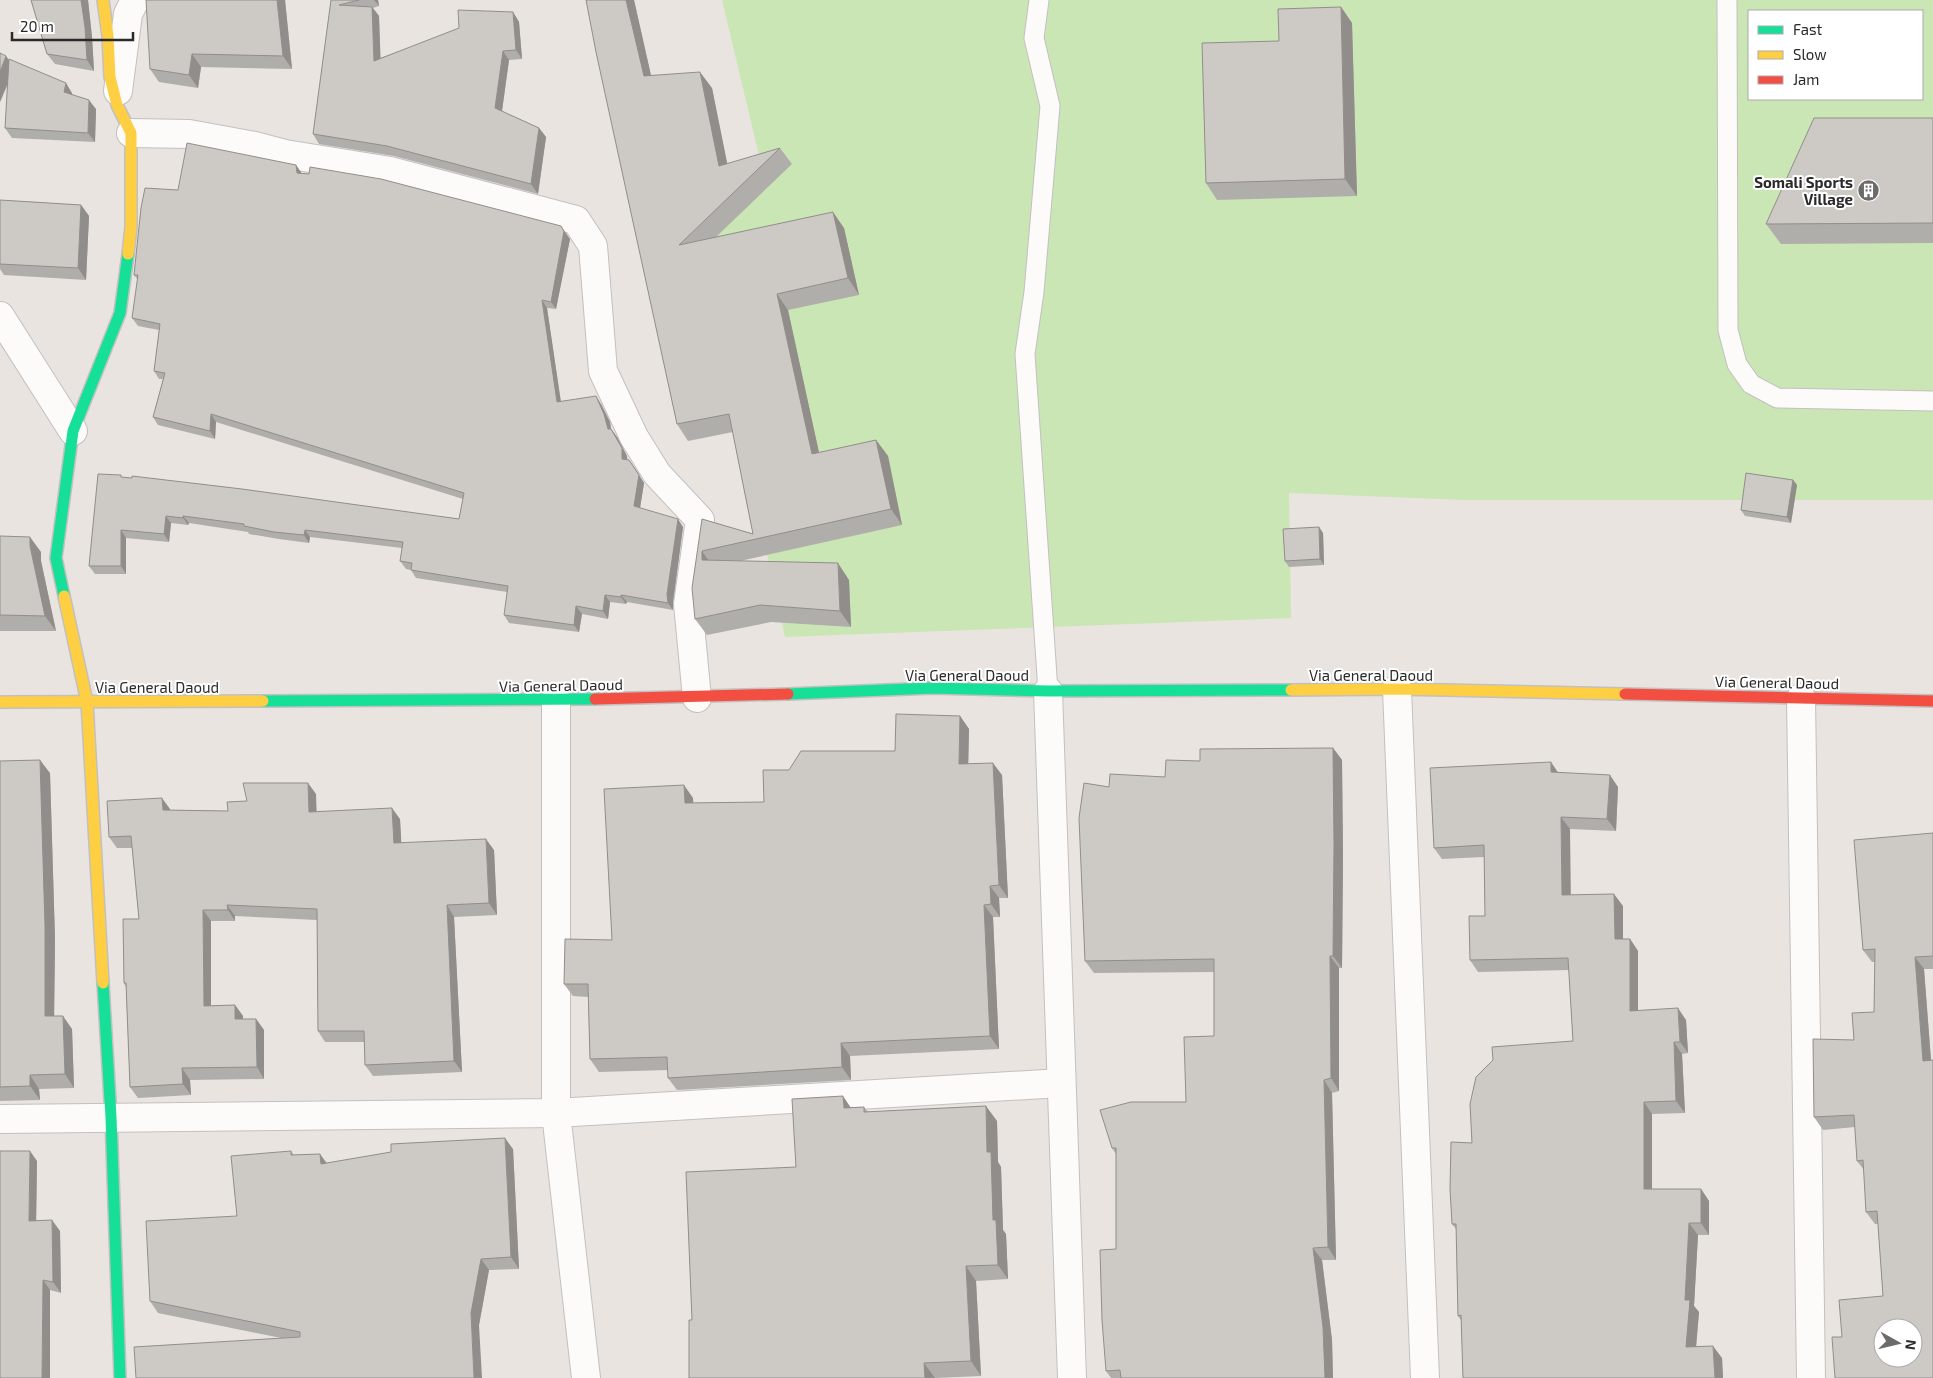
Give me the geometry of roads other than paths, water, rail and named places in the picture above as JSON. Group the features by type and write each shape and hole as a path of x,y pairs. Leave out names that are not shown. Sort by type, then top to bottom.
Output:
{"main road":[{"path":"103,0 108,36 110,77 117,105 131,133 131,227 120,313 73,431 56,558 87,702 111,1117 120,1378"},
{"name":"Via General Daoud","path":"0,702 697,698 933,688 1048,691 1397,689 1933,701"}],"street":[{"path":"117,105 128,14 135,0"},
{"path":"131,133 189,134 255,146 284,154 390,171 576,220 592,246 603,371 634,437 657,474 700,520 688,604 697,698"},
{"path":"0,316 73,431"},
{"path":"1397,689 1425,1378"},
{"path":"1048,691 1072,1378"},
{"path":"1801,698 1811,1378"},
{"path":"556,700 556,1113 586,1378"},
{"path":"0,1119 556,1113 1061,1083"}],"lane":[{"path":"1039,0 1034,38 1050,106 1034,292 1025,354 1048,691"},
{"path":"1727,0 1728,330 1737,364 1752,384 1777,398 1933,401"}],"place":[{"name":"Somali Sports Village","path":"1869,191"}]}
